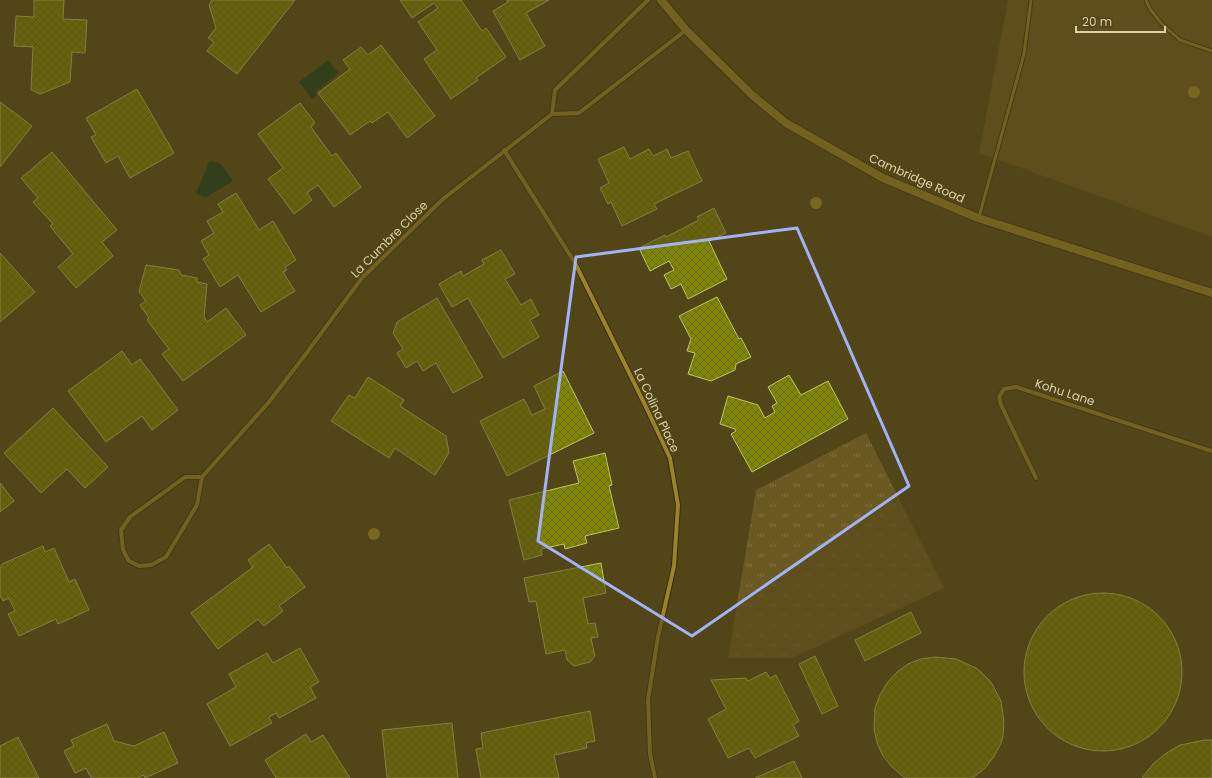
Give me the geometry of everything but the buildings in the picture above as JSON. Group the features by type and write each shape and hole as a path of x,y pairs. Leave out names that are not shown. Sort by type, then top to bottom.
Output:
{"main road":[{"name":"Cambridge Road","path":"661,0 686,30 752,95 786,123 883,178 978,218 1212,293"}],"street":[{"path":"648,0 556,90 552,114 579,114 686,30"},
{"name":"La Cumbre Close","path":"202,477 269,402 362,278 443,199 552,114"},
{"name":"La Colina Place","path":"504,150 575,263 670,458 678,505 674,566 658,637 648,700 650,754 655,778"},
{"name":"Kohu Lane","path":"1036,478 1001,405 999,397 1004,389 1016,386 1212,451"},
{"path":"185,477 202,477 197,505 166,557 151,565 139,566 129,561 123,550 121,530 130,517 185,477"}],"lane":[{"path":"978,218 1024,54 1031,0"},
{"path":"1146,0 1150,9 1161,23 1180,40 1212,51"}],"highlighted area":[{"path":"797,228 909,486 692,636 538,541 576,257"}],"green space":[{"path":"1008,0 1212,0 1212,237 979,153"},
{"path":"866,433 944,588 792,658 728,658 756,490"}],"shaded area":[{"path":"328,60 339,73 315,92 317,95 312,99 299,82"},
{"path":"212,161 221,164 233,181 205,198 196,193 209,162"}]}
